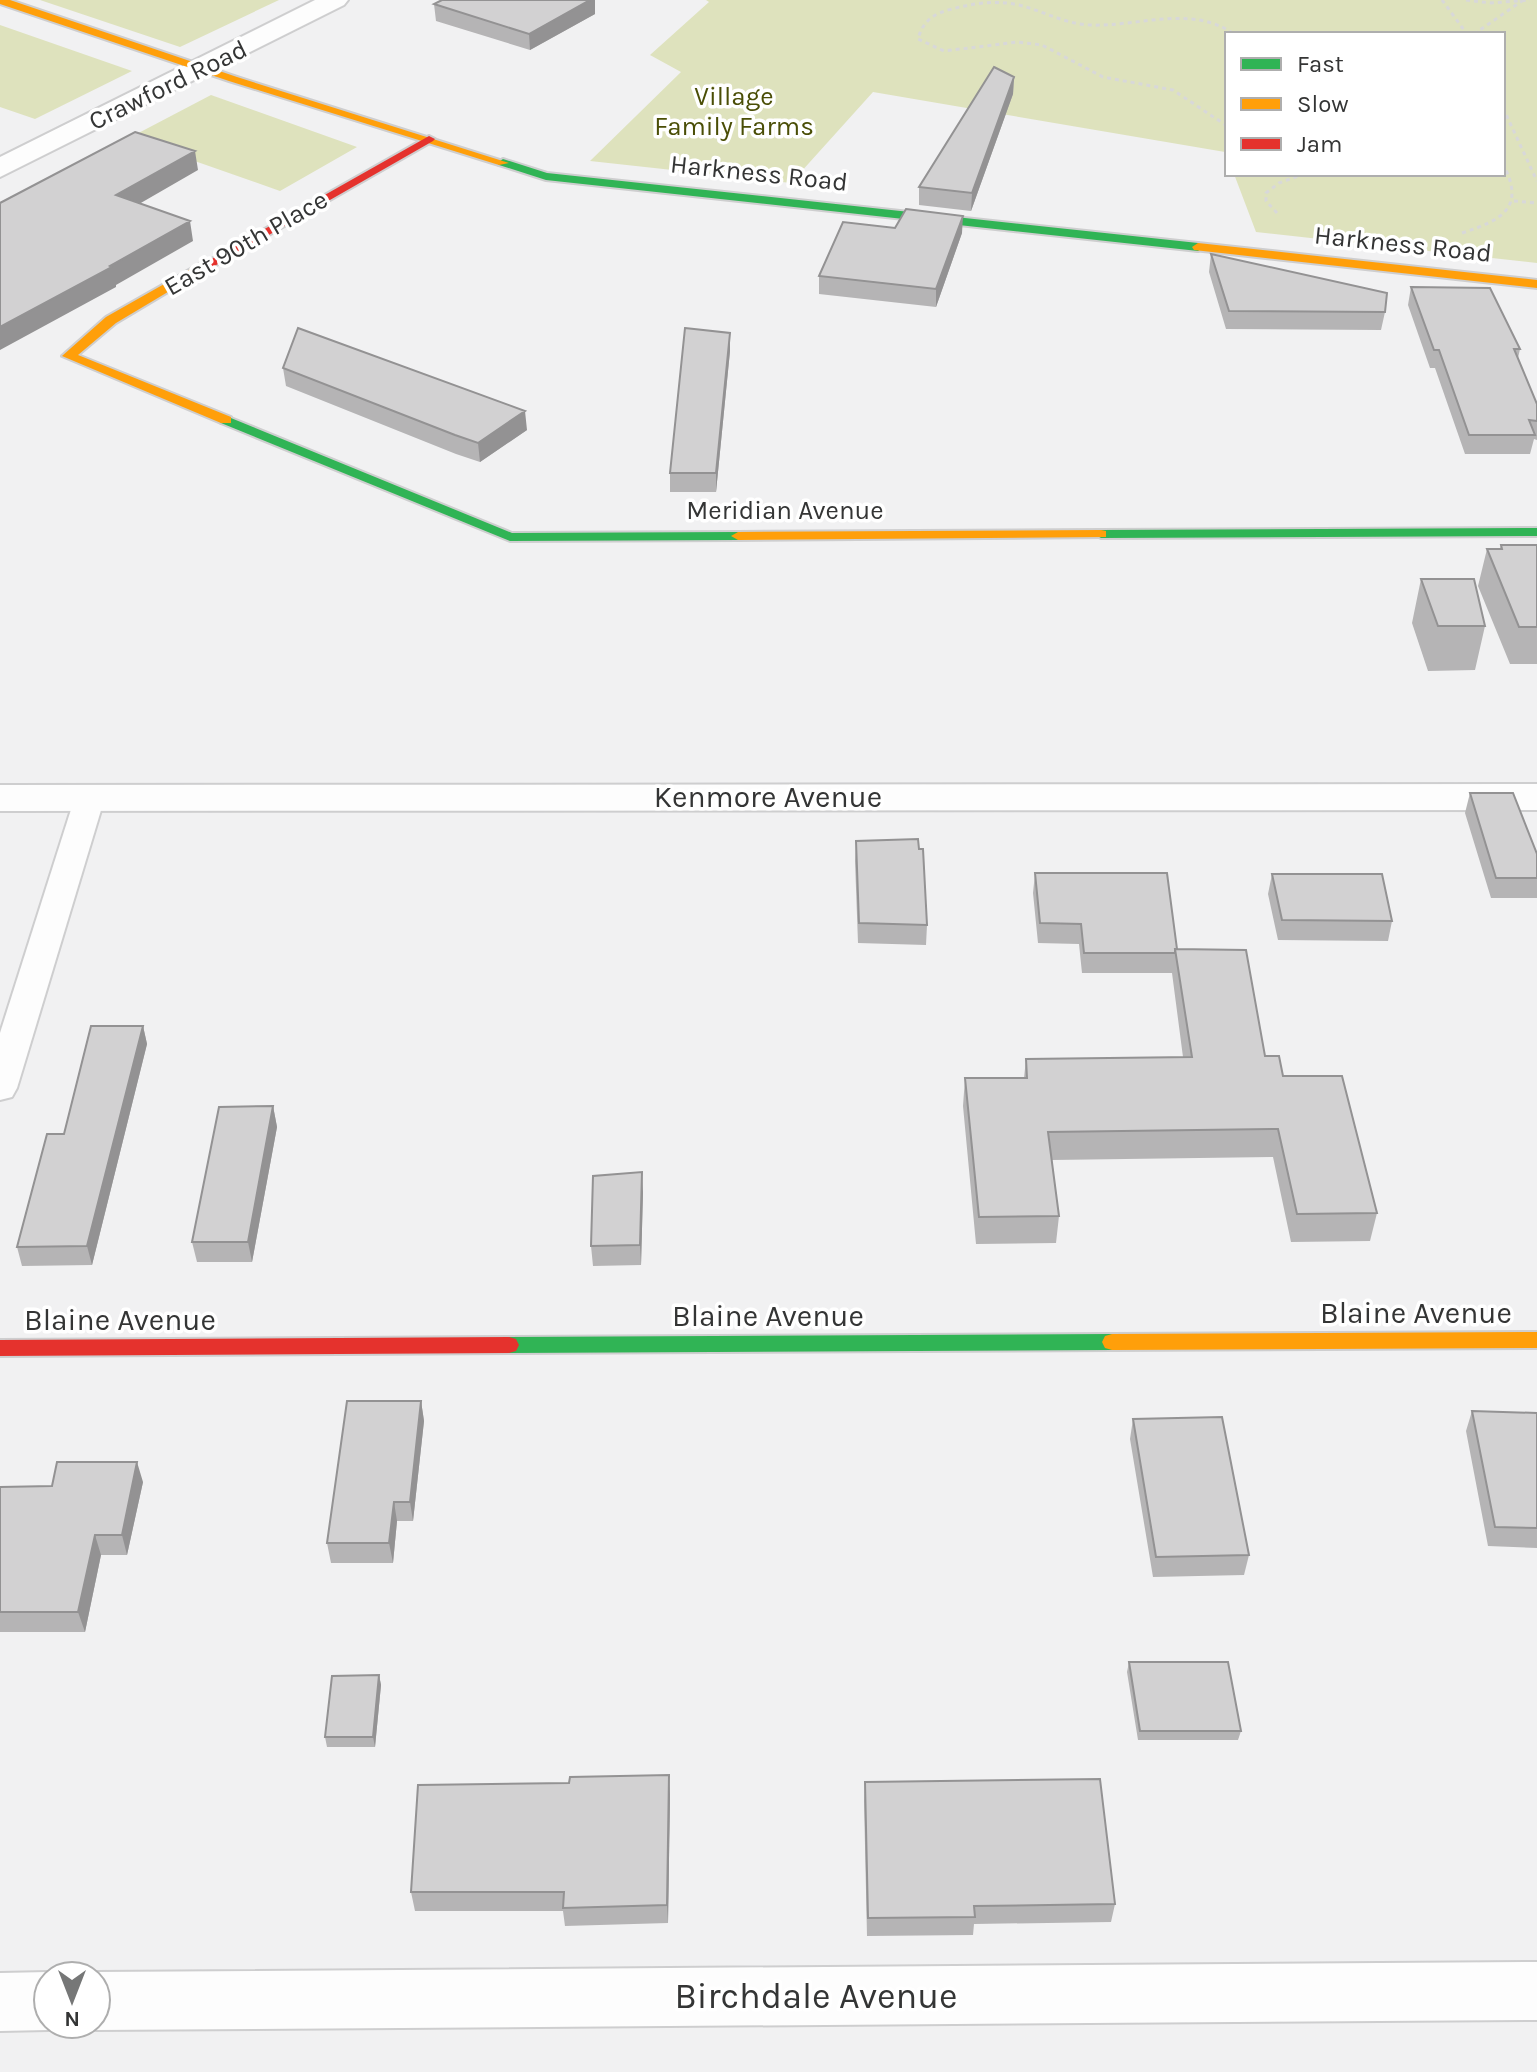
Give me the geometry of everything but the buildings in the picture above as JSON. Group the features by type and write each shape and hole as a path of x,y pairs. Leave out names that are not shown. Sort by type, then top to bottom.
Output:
{"street":[{"name":"Harkness Road","path":"0,0 202,68 546,176 1537,284"},
{"name":"Crawford Road","path":"0,168 335,0"},
{"name":"East 90th Place","path":"69,356 111,320 429,139"},
{"name":"Meridian Avenue","path":"69,356 510,537 1537,532"},
{"name":"Kenmore Avenue","path":"0,798 1537,797"},
{"name":"Blaine Avenue","path":"0,1348 1537,1340"},
{"name":"Birchdale Avenue","path":"112,2001 1537,1991"},
{"path":"0,2002 32,2001"}],"lane":[{"path":"0,1088 90,797"}],"path":[{"path":"1442,0 1466,32"},
{"path":"1466,0 1491,3 1530,0"},
{"path":"1477,32 1523,1"},
{"path":"1225,125 1179,92 1104,78 1085,71 1058,50 1044,45 1027,42 950,52 927,47 918,39 927,19 942,11 992,2 1017,5 1076,24 1191,19 1211,21 1230,32"},
{"path":"1505,112 1537,181"},
{"path":"1461,233 1487,225 1503,215 1514,201 1516,189 1505,168"},
{"path":"1514,201 1537,203"}],"green space":[{"path":"40,0 279,0 180,47"},
{"name":"Village Family Farms","path":"706,0 1537,0 1537,263 1256,232 1235,176 1505,176 1505,32 1225,32 1225,152 873,92 791,183 590,161 681,72 650,55 709,2"},
{"path":"0,25 132,71 35,119 0,107"},
{"path":"211,95 357,147 280,191 129,138"}],"traffic: fast":[{"path":"503,163 546,176 1198,247"},
{"path":"226,420 510,537 738,536"},
{"path":"1101,534 1537,532"},
{"path":"509,1345 1112,1342"}],"traffic: slow":[{"path":"0,0 233,79 503,163"},
{"path":"1198,247 1537,284"},
{"path":"207,265 111,320 69,356 226,420"},
{"path":"738,536 1101,534"},
{"path":"1112,1342 1537,1340"}],"traffic: jam":[{"path":"207,265 429,139"},
{"path":"0,1348 509,1345"}]}
